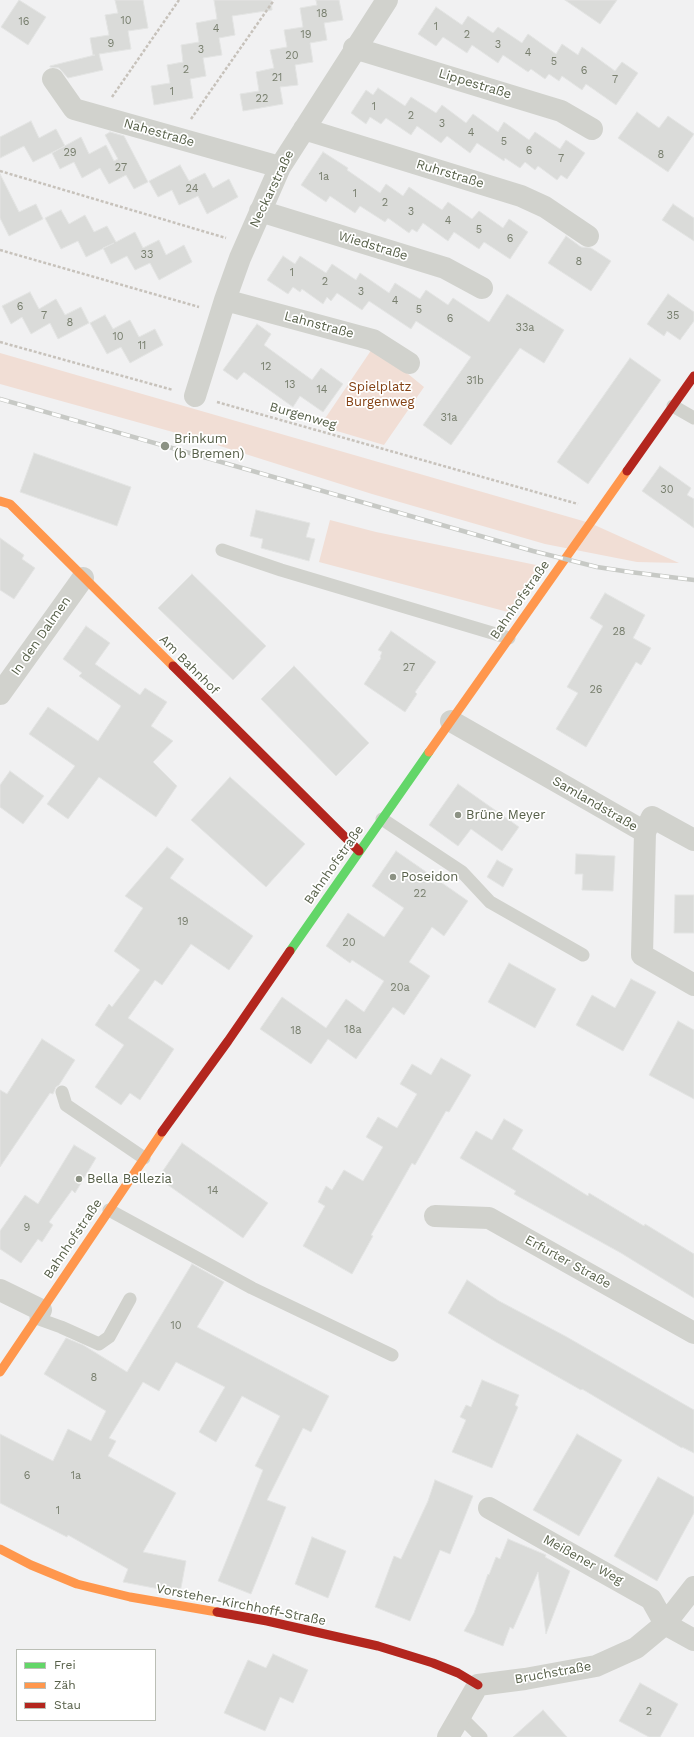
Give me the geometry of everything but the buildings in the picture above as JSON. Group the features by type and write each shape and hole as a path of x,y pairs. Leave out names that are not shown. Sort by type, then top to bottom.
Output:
{"street":[{"name":"Neckarstraße","path":"195,396 222,306 246,244 280,167 354,48 387,0"},
{"name":"Lippestraße","path":"354,48 561,111 592,129"},
{"name":"Nahestraße","path":"53,79 74,109 280,167"},
{"name":"Ruhrstraße","path":"304,129 521,196 545,207 588,236"},
{"name":"Wiedstraße","path":"260,211 445,268 482,288"},
{"name":"Lahnstraße","path":"222,306 373,340 409,363"},
{"name":"Bahnhofstraße","path":"0,1372 144,1158 228,1041 508,638 694,376"},
{"name":"Am Bahnhof","path":"0,501 10,504 359,851"},
{"name":"In den Dalmen","path":"0,694 83,578"},
{"name":"Samlandstraße","path":"451,721 645,832 642,955 694,985"},
{"path":"645,832 652,817 694,840"},
{"name":"Erfurter Straße","path":"435,1216 489,1218 694,1333"},
{"path":"0,1290 39,1314"},
{"name":"Meißener Weg","path":"489,1508 651,1599 665,1624"},
{"name":"Vorsteher-Kirchhoff-Straße","path":"0,1549 31,1565 77,1584 130,1597 267,1621 378,1646 433,1663 458,1673 478,1685"},
{"name":"Bruchstraße","path":"478,1685 525,1679 596,1666 636,1648 665,1624 694,1587"},
{"path":"665,1624 694,1640"},
{"path":"448,1737 478,1685"}],"lane":[{"path":"673,406 694,418"},
{"path":"222,550 281,570 508,638"},
{"path":"382,819 462,872 490,902 583,955"},
{"path":"62,1092 66,1105 144,1158"},
{"path":"109,1210 252,1288 392,1355"},
{"path":"39,1314 61,1327 99,1344 109,1337 130,1299"},
{"path":"460,1716 481,1737"}],"path":[{"path":"99,116 179,0"},
{"path":"178,138 274,0"},
{"path":"0,171 246,244"},
{"path":"0,250 222,306"},
{"name":"Burgenweg","path":"0,342 599,510"}],"green space":[{"name":"Spielplatz Burgenweg","path":"374,346 424,387 384,445 320,426"},
{"path":"0,353 590,523 679,563 637,562 545,544 372,494 198,439 0,384"},
{"path":"330,520 376,532 541,566 508,612 319,562"}],"railway":[{"path":"0,399 533,551 597,567 694,580"}],"traffic: fast":[{"path":"290,951 429,752"}],"traffic: slow":[{"path":"429,752 627,471"},
{"path":"0,501 10,504 173,666"},
{"path":"0,1372 162,1132"},
{"path":"0,1549 31,1565 77,1584 130,1597 217,1612"}],"traffic: jam":[{"path":"627,471 694,376"},
{"path":"173,666 359,851"},
{"path":"162,1132 228,1041 290,951"},
{"path":"217,1612 267,1621 378,1646 433,1663 458,1673 478,1685"}],"place":[{"name":"Brinkum (b Bremen)","path":"165,446"},
{"name":"Brüne Meyer","path":"458,815"},
{"name":"Poseidon","path":"393,877"},
{"name":"Bella Bellezia","path":"79,1179"}]}
